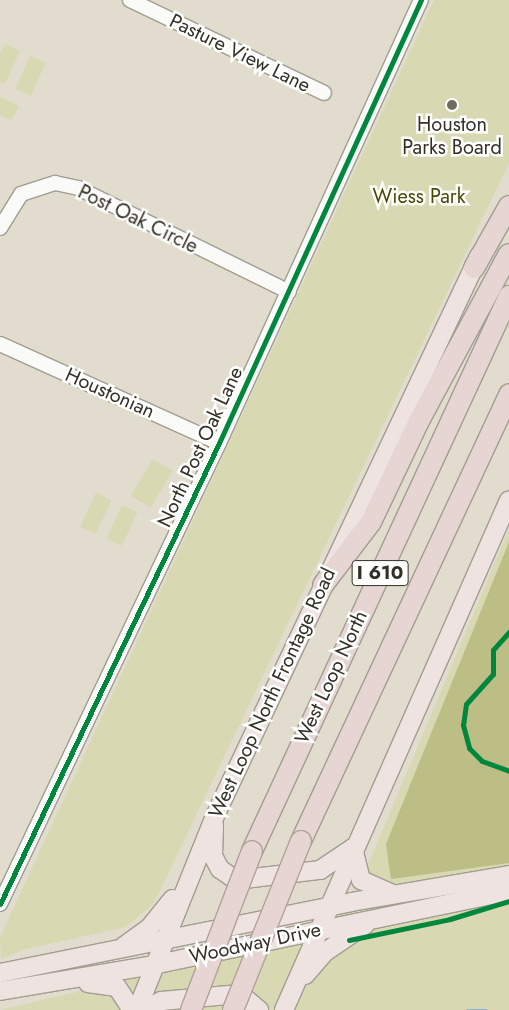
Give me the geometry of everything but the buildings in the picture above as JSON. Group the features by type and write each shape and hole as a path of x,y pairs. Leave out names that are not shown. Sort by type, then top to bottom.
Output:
{"highway":[{"path":"474,268 509,206"},
{"path":"323,585 371,522 420,419 509,254"},
{"name":"West Loop North","path":"191,1010 203,972 252,851 509,296"},
{"name":"West Loop North","path":"233,1010 301,841 509,394"},
{"path":"181,1010 203,972"}],"main road":[{"name":"West Loop North Frontage Road","path":"137,1010 153,965 214,818 509,192"},
{"path":"284,1010 326,907 509,500"},
{"path":"214,818 213,856 220,869 236,880 320,870 353,848"},
{"path":"353,848 361,880 393,894"},
{"path":"118,950 168,906 194,864"},
{"name":"Woodway Drive","path":"0,973 393,894 509,876"},
{"name":"Woodway Drive","path":"0,991 153,965 318,929 375,920 509,891"},
{"path":"291,993 324,952 375,920"},
{"path":"52,982 110,984 124,995 132,1010"},
{"path":"146,1010 162,1001 240,994 259,1010"}],"street":[{"name":"Pasture View Lane","path":"130,0 324,93"},
{"name":"North Post Oak Lane","path":"0,904 219,443 421,0"},
{"name":"Post Oak Circle","path":"0,228 21,194 55,183 78,188 289,292"},
{"name":"Houstonian","path":"0,344 219,443"}],"green space":[{"name":"Wiess Park","path":"434,0 509,0 509,163 154,903 126,927 22,950 1,960 0,937"},
{"path":"5,44 20,51 5,84 0,82 0,54"},
{"path":"30,56 46,63 31,96 15,89"},
{"path":"0,97 19,106 12,120 0,115"},
{"path":"153,459 173,471 151,508 131,496"},
{"path":"96,493 111,500 96,534 80,527"},
{"path":"122,505 137,512 122,546 106,539"},
{"path":"509,529 509,1010 0,1010 329,933 370,860"},
{"path":"509,542 509,863 391,879 386,844"}],"waterway":[{"path":"467,1010 486,1010"}],"cycle path":[{"path":"0,904 219,443 421,0"},
{"path":"509,632 493,650 493,674 466,704 463,725 469,748 482,761 509,771"},
{"path":"349,940 450,919 509,901"}],"place":[{"name":"Houston Parks Board","path":"452,105"}]}
